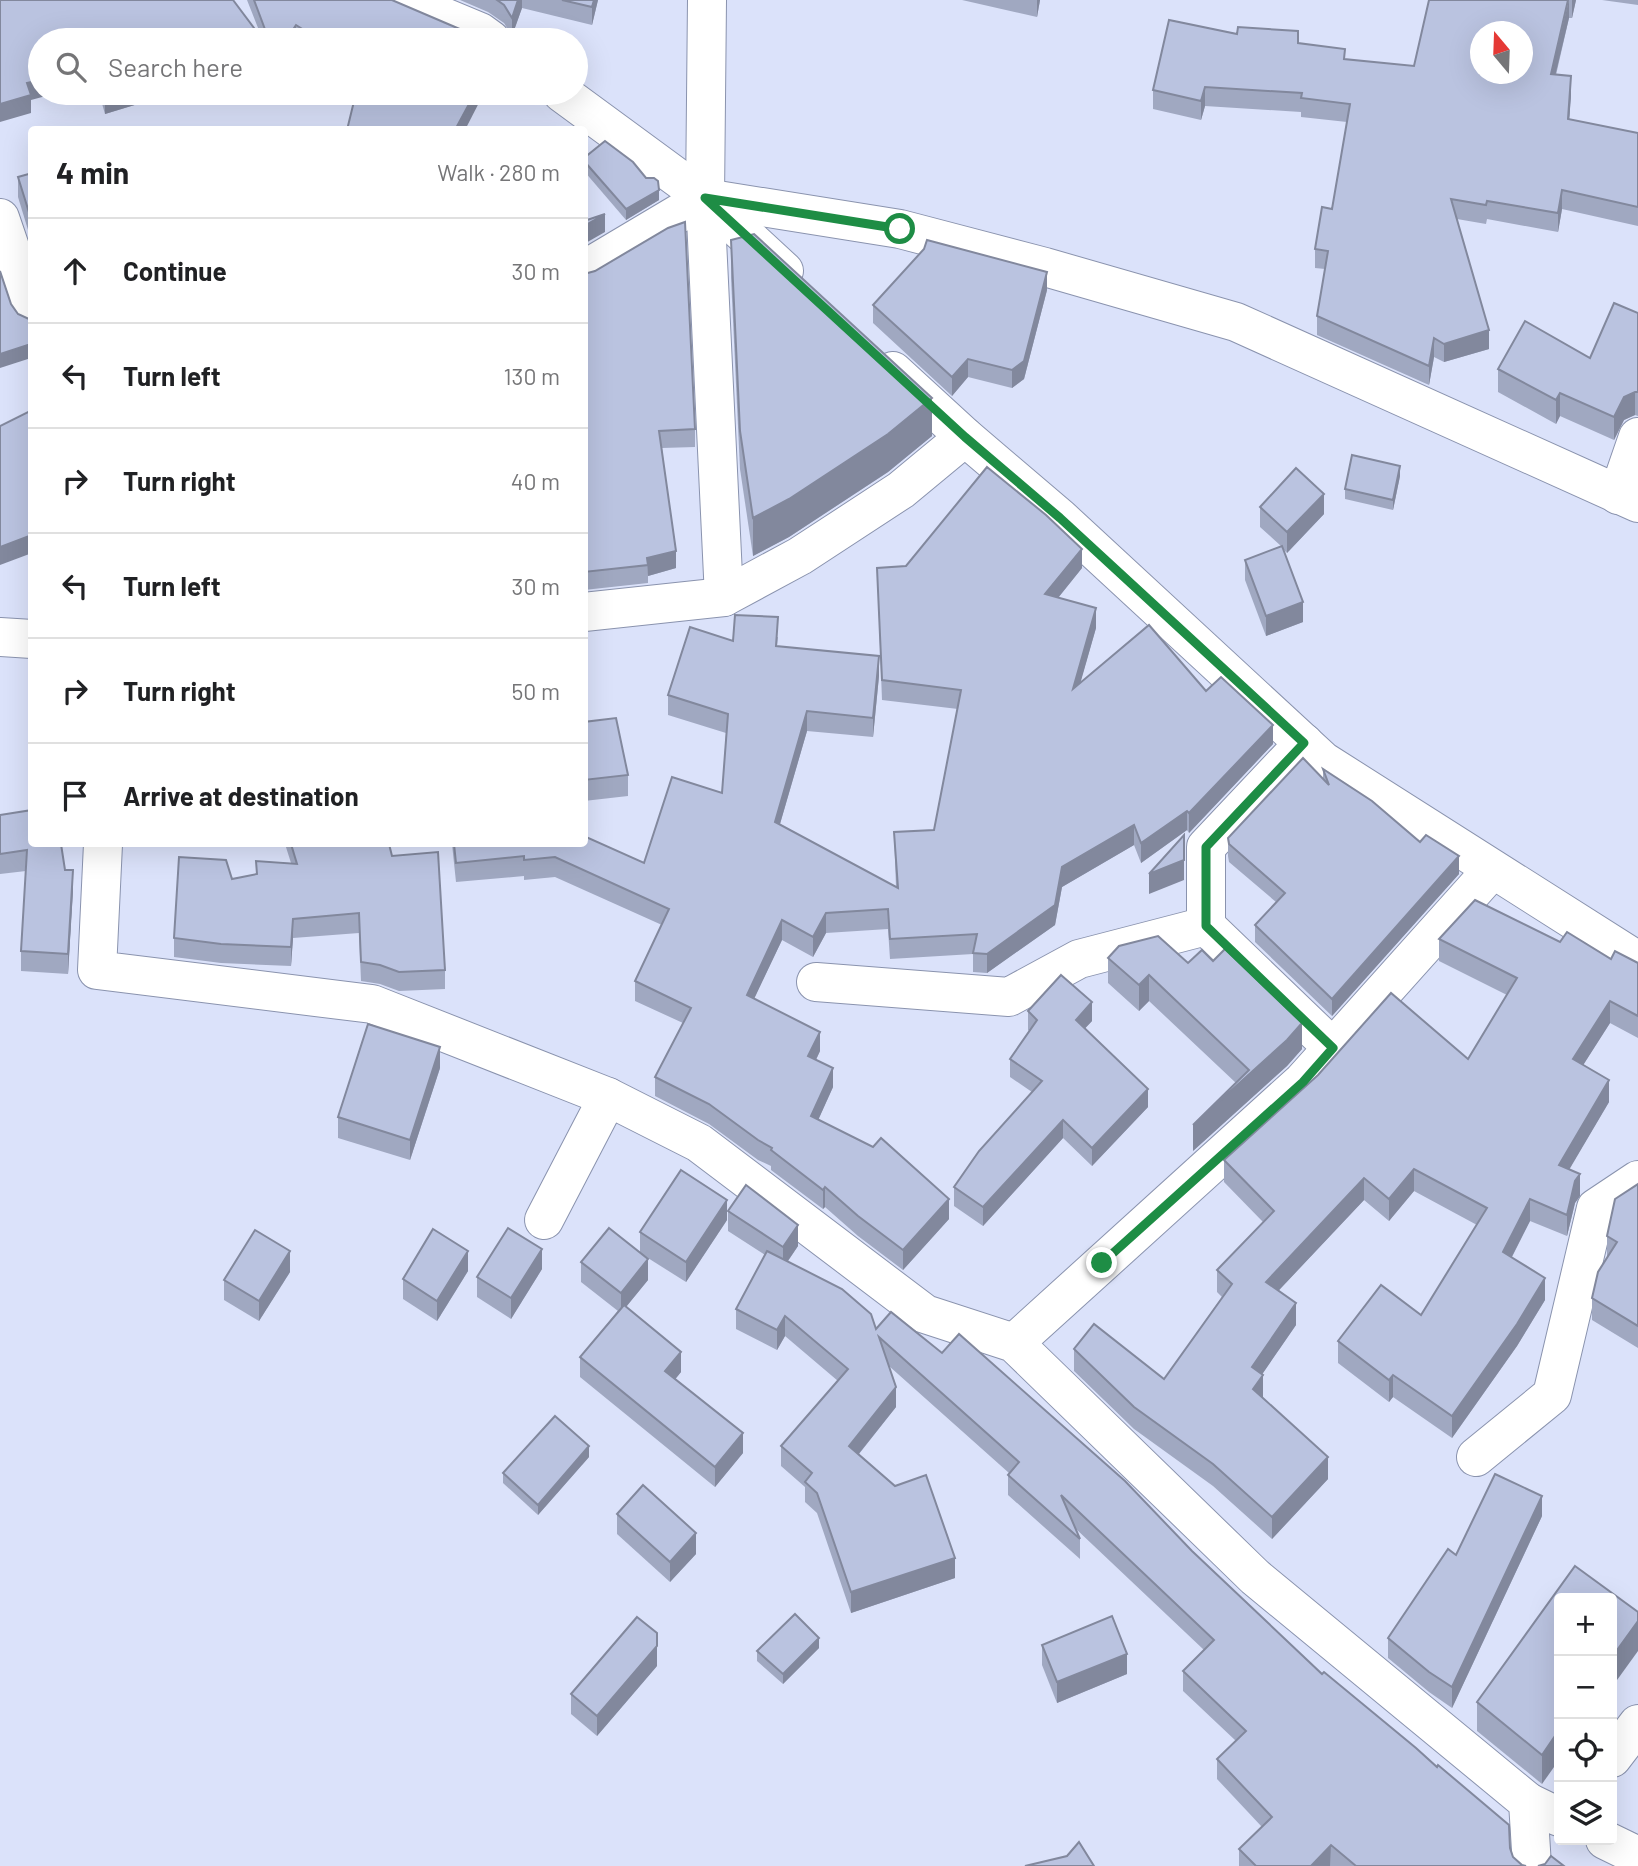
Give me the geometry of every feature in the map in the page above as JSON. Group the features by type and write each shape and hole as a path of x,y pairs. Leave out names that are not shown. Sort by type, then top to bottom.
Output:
{"street":[{"path":"403,0 470,28"},
{"path":"707,0 705,198 724,597"},
{"path":"578,105 705,198 805,290"},
{"path":"588,269 705,198 900,229 1236,322 1628,498 1638,436"},
{"path":"0,218 28,300"},
{"path":"865,345 965,437 1060,518 1323,761 1638,961"},
{"path":"588,612 724,597 800,556 901,490 965,437"},
{"path":"0,638 28,639"},
{"path":"1304,743 1206,847 1206,926 1333,1048"},
{"path":"103,847 97,970 372,1004 608,1097 699,1143 925,1314 1014,1343 1255,1577 1544,1809 1532,1866"},
{"path":"1014,1343 1303,1082 1492,870"},
{"path":"817,982 1009,997 1079,959 1206,926"},
{"path":"544,1220 608,1097"},
{"path":"1476,1457 1552,1395 1596,1208 1638,1180"},
{"path":"1617,1751 1638,1724"},
{"path":"1615,1845 1638,1856"}],"building":[{"path":"0,0 233,0 254,28 28,28 28,96 0,104"},
{"path":"254,0 392,0 457,28 301,28 296,25 294,28 264,28"},
{"path":"497,0 518,0 512,18 504,5"},
{"path":"562,0 594,0 592,7"},
{"path":"1429,0 1568,0 1551,74 1571,76 1568,119 1638,133 1638,207 1562,190 1558,213 1487,201 1486,205 1451,199 1489,330 1444,344 1434,338 1429,366 1317,316 1328,251 1315,249 1322,207 1332,209 1350,104 1301,98 1302,93 1205,87 1201,101 1153,90 1169,20 1237,34 1238,27 1298,31 1298,43 1345,49 1344,59 1414,66"},
{"path":"353,105 469,105 457,126 348,126"},
{"path":"605,141 633,162 646,178 658,181 659,190 626,209 588,166 588,155"},
{"path":"28,174 28,209 18,177"},
{"path":"605,214 588,224 588,220"},
{"path":"685,222 695,429 659,431 676,551 647,558 648,565 588,572 588,273 668,228"},
{"path":"754,234 932,398 888,434 789,499 753,518 740,431 731,240"},
{"path":"927,240 1047,272 1024,361 1012,370 968,359 952,377 873,305 924,249"},
{"path":"0,271 11,304 18,314 28,319 28,345 0,354"},
{"path":"1614,303 1638,313 1638,392 1624,397 1614,417 1560,393 1556,400 1498,369 1525,321 1590,358"},
{"path":"28,412 28,536 0,547 0,426"},
{"path":"1352,455 1400,466 1393,500 1345,489"},
{"path":"987,467 1046,515 1082,549 1045,594 1096,608 1073,689 1149,625 1206,691 1221,677 1273,725 1189,813 1187,811 1141,843 1134,825 1062,867 1055,905 987,954 973,953 977,934 890,939 888,909 826,913 813,937 782,920 747,995 820,1032 808,1056 833,1068 811,1116 873,1147 881,1138 949,1199 903,1250 825,1187 823,1190 771,1150 772,1148 709,1104 655,1077 691,1008 635,981 669,909 555,857 524,860 524,856 456,863 454,847 588,847 588,838 644,863 672,777 722,793 728,714 668,695 690,627 733,641 735,615 778,617 776,646 879,656 873,718 807,711 775,822 898,888 894,832 934,830 961,690 882,680 877,568 906,566"},
{"path":"1296,468 1324,494 1287,532 1260,507"},
{"path":"1282,546 1303,602 1266,616 1245,560"},
{"path":"616,718 628,775 588,780 588,722"},
{"path":"1303,758 1329,785 1323,769 1372,801 1420,842 1426,835 1459,856 1332,999 1255,925 1285,893 1229,844 1228,838"},
{"path":"28,811 28,847 61,847 65,870 73,870 68,954 21,951 27,850 0,854 0,815"},
{"path":"1184,835 1184,860 1149,874"},
{"path":"292,847 390,847 392,856 438,852 445,970 399,972 361,962 359,913 293,919 291,947 221,944 174,938 179,857 226,860 232,879 257,874 256,861 297,864"},
{"path":"1475,900 1560,942 1567,932 1611,959 1615,951 1638,963 1638,1016 1610,1001 1573,1059 1609,1080 1559,1165 1580,1174 1575,1181 1567,1215 1530,1199 1503,1252 1545,1278 1517,1324 1452,1416 1393,1375 1389,1380 1338,1341 1381,1285 1421,1315 1487,1208 1414,1169 1389,1199 1364,1178 1266,1282 1296,1303 1252,1367 1263,1375 1253,1389 1328,1457 1272,1517 1213,1464 1134,1407 1074,1349 1094,1324 1164,1379 1232,1284 1217,1270 1274,1211 1224,1160 1318,1075 1391,993 1468,1059 1517,978 1439,939"},
{"path":"1158,936 1188,963 1202,950 1213,961 1225,949 1302,1023 1287,1040 1193,1125 1249,1070 1149,975 1139,985 1108,958 1119,946"},
{"path":"1061,975 1092,1002 1076,1020 1148,1089 1092,1148 1063,1120 983,1207 954,1187 979,1151 1042,1081 1010,1059 1037,1020 1028,1011"},
{"path":"368,1024 440,1047 410,1140 338,1117"},
{"path":"681,1170 727,1200 686,1262 640,1232"},
{"path":"1638,1184 1638,1326 1592,1298 1598,1272 1617,1242 1607,1236 1615,1199"},
{"path":"746,1185 798,1225 783,1247 728,1211"},
{"path":"508,1228 542,1249 511,1298 477,1277"},
{"path":"609,1228 648,1259 621,1293 581,1262"},
{"path":"433,1229 468,1251 437,1301 403,1279"},
{"path":"255,1230 290,1251 259,1301 224,1280"},
{"path":"767,1251 842,1289 871,1314 876,1329 891,1312 942,1353 959,1334 1125,1481 1192,1551 1322,1674 1324,1672 1509,1825 1513,1857 1526,1866 1356,1866 1331,1845 1311,1866 1256,1866 1239,1849 1272,1817 1217,1759 1246,1731 1183,1671 1214,1640 1061,1495 1080,1539 1008,1475 1019,1462 879,1337 896,1387 849,1446 895,1486 926,1475 955,1558 851,1592 817,1493 805,1482 812,1473 781,1446 848,1369 785,1316 777,1330 736,1309"},
{"path":"624,1305 681,1352 665,1371 743,1433 715,1467 580,1357"},
{"path":"555,1416 589,1446 538,1505 503,1473"},
{"path":"1495,1474 1542,1496 1452,1687 1388,1638 1448,1549 1456,1555"},
{"path":"643,1485 696,1533 670,1562 617,1514"},
{"path":"1575,1566 1612,1593 1556,1593"},
{"path":"1554,1595 1554,1737 1542,1755 1477,1702"},
{"path":"1617,1597 1638,1612 1638,1621 1617,1650"},
{"path":"795,1614 819,1638 783,1674 757,1651"},
{"path":"1112,1616 1127,1654 1057,1682 1042,1645"},
{"path":"637,1617 657,1633 657,1646 597,1716 571,1694"},
{"path":"1079,1842 1094,1866 1025,1866 1067,1856"},
{"path":"1551,1856 1564,1866 1538,1866 1545,1864"}],"route":[{"path":"900,229 705,198 965,437 1060,518 1304,743 1206,847 1206,926 1333,1048 1303,1082 1102,1263"}]}
